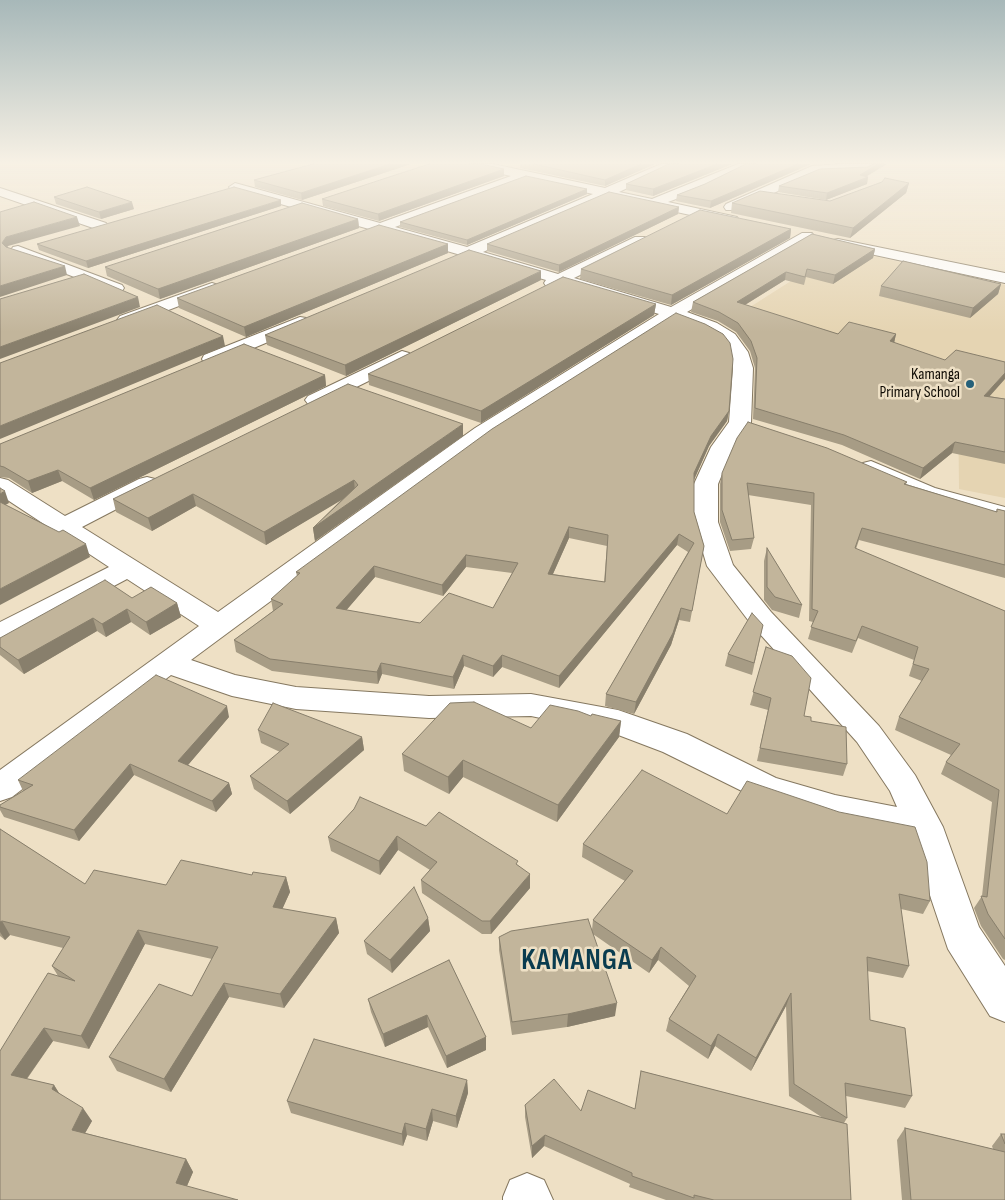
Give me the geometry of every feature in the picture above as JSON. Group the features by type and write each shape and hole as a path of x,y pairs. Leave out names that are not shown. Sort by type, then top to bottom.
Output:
{"street":[{"path":"83,231 106,224 93,220"},
{"path":"350,220 468,252 673,314 711,328 729,338 739,352 743,368 749,425 722,447 706,484 706,522 720,566 761,618 868,734 903,784 925,827 962,936 1005,1002"},
{"path":"352,238 402,220"},
{"path":"441,264 541,220"},
{"path":"671,225 686,220"},
{"path":"732,220 750,224"},
{"path":"533,292 654,233"},
{"path":"0,788 219,626 474,430 809,237 1005,278"},
{"path":"36,245 13,251 87,275 185,319"},
{"path":"61,284 106,270"},
{"path":"116,324 224,284"},
{"path":"199,364 316,316"},
{"path":"219,334 272,356"},
{"path":"302,407 417,350"},
{"path":"328,378 365,391"},
{"path":"850,459 927,493 1005,515"},
{"path":"64,526 161,477"},
{"path":"0,485 219,626"},
{"path":"0,634 127,568"},
{"path":"167,663 232,685 296,698 429,707 531,705 618,722 675,743 766,788 835,809 925,827"}],"shaded area":[{"name":"Kamanga Primary School","path":"841,249 1005,285 1005,498 959,489 958,398 747,309"}],"building":[{"path":"0,220 66,220 6,237 2,243 6,247 65,266 0,286"},
{"path":"120,220 217,220 86,261 37,244"},
{"path":"250,220 355,220 158,289 105,267"},
{"path":"405,220 514,220 467,240 400,222"},
{"path":"543,220 652,220 559,265 487,244"},
{"path":"680,220 748,220 791,229 672,295 581,269"},
{"path":"814,220 863,220 853,228"},
{"path":"379,225 448,244 244,327 177,298"},
{"path":"812,234 875,249 835,275 807,269 805,277 786,272 737,302 838,334 849,322 896,334 890,341 945,360 956,350 1005,362 1005,373 984,396 1005,399 1005,452 955,442 923,468 844,435 755,408 757,358 751,341 738,323 719,312 693,302"},
{"path":"469,250 541,271 345,365 265,335"},
{"path":"903,261 1001,284 973,308 881,286"},
{"path":"84,274 138,297 0,347 0,299"},
{"path":"563,277 656,304 481,411 368,374"},
{"path":"157,305 223,336 0,426 0,363"},
{"path":"676,313 705,324 723,334 730,343 733,359 729,411 711,436 694,473 694,512 704,546 692,611 681,608 673,633 636,702 606,694 694,543 679,534 559,676 502,655 493,666 463,655 453,677 381,663 377,672 270,659 234,640 283,604 271,599 300,573 296,572 492,429","holes":["569,527 608,535 605,582 548,574","466,555 518,563 493,608 449,593 420,623 336,608 374,566 442,585"]},
{"path":"244,344 325,375 90,488 58,470 28,481 0,466 0,444"},
{"path":"348,384 463,424 313,528 358,485 354,480 264,532 193,494 148,518 113,499"},
{"path":"748,422 827,448 907,482 904,484 997,512 997,509 1005,511 1005,565 862,528 855,548 1005,611 1005,939 988,914 981,896 987,897 999,790 946,762 960,744 899,717 929,669 913,664 918,647 862,626 856,641 811,627 818,611 812,609 814,493 747,483 754,538 732,540 722,510 722,473 737,438"},
{"path":"0,502 59,532 63,530 86,544 0,589"},
{"path":"767,548 802,605 775,597 767,587"},
{"path":"105,580 132,598 151,587 177,603 146,622 127,609 102,624 93,618 18,660 0,647 0,638"},
{"path":"752,613 763,625 754,663 728,654"},
{"path":"766,647 792,656 811,678 804,716 811,717 811,721 846,727 847,764 760,748 771,698 753,692"},
{"path":"156,675 227,706 178,761 229,783 212,801 130,764 74,830 0,807 0,805 33,785 18,780"},
{"path":"474,702 531,728 550,705 591,716 592,714 621,721 558,805 463,760 448,777 402,754 450,703"},
{"path":"273,703 362,737 287,801 250,776 289,744 258,730"},
{"path":"642,770 727,814 747,781 839,812 915,827 927,862 930,901 899,894 909,966 867,957 870,1020 905,1028 912,1096 845,1083 847,1118 794,1084 791,993 756,1058 718,1034 711,1046 669,1019 696,976 661,947 652,960 593,920 633,871 583,844"},
{"path":"360,797 426,826 439,812 518,861 516,864 530,874 490,921 482,921 421,880 437,862 397,836 379,861 328,837 354,809"},
{"path":"0,829 85,884 94,870 166,885 181,860 252,875 253,872 286,877 273,907 336,918 280,994 224,983 164,1079 109,1057 159,984 192,996 218,947 138,930 81,1036 44,1028 11,1075 54,1085 52,1089 83,1108 72,1130 186,1159 176,1183 238,1200 0,1200 0,1051 48,973 75,981 52,966 70,937 0,922"},
{"path":"414,887 428,918 390,960 364,941"},
{"path":"588,919 617,1003 568,1014 512,1022 499,937 511,931"},
{"path":"449,960 486,1037 446,1056 427,1015 383,1034 368,999"},
{"path":"314,1039 467,1080 456,1116 432,1109 426,1129 405,1123 402,1134 287,1101"},
{"path":"641,1071 847,1124 851,1200 714,1200 694,1195 694,1198 632,1176 632,1173 545,1135 532,1146 525,1105 554,1079 581,1111 588,1090 635,1109"},
{"path":"905,1128 1005,1152 1005,1200 911,1200"},
{"path":"1001,1134 1005,1134 1005,1144"}],"place":[{"name":"Kamanga Primary School","path":"970,384"}],"district":[{"name":"KAMANGA","path":"577,962"}]}
